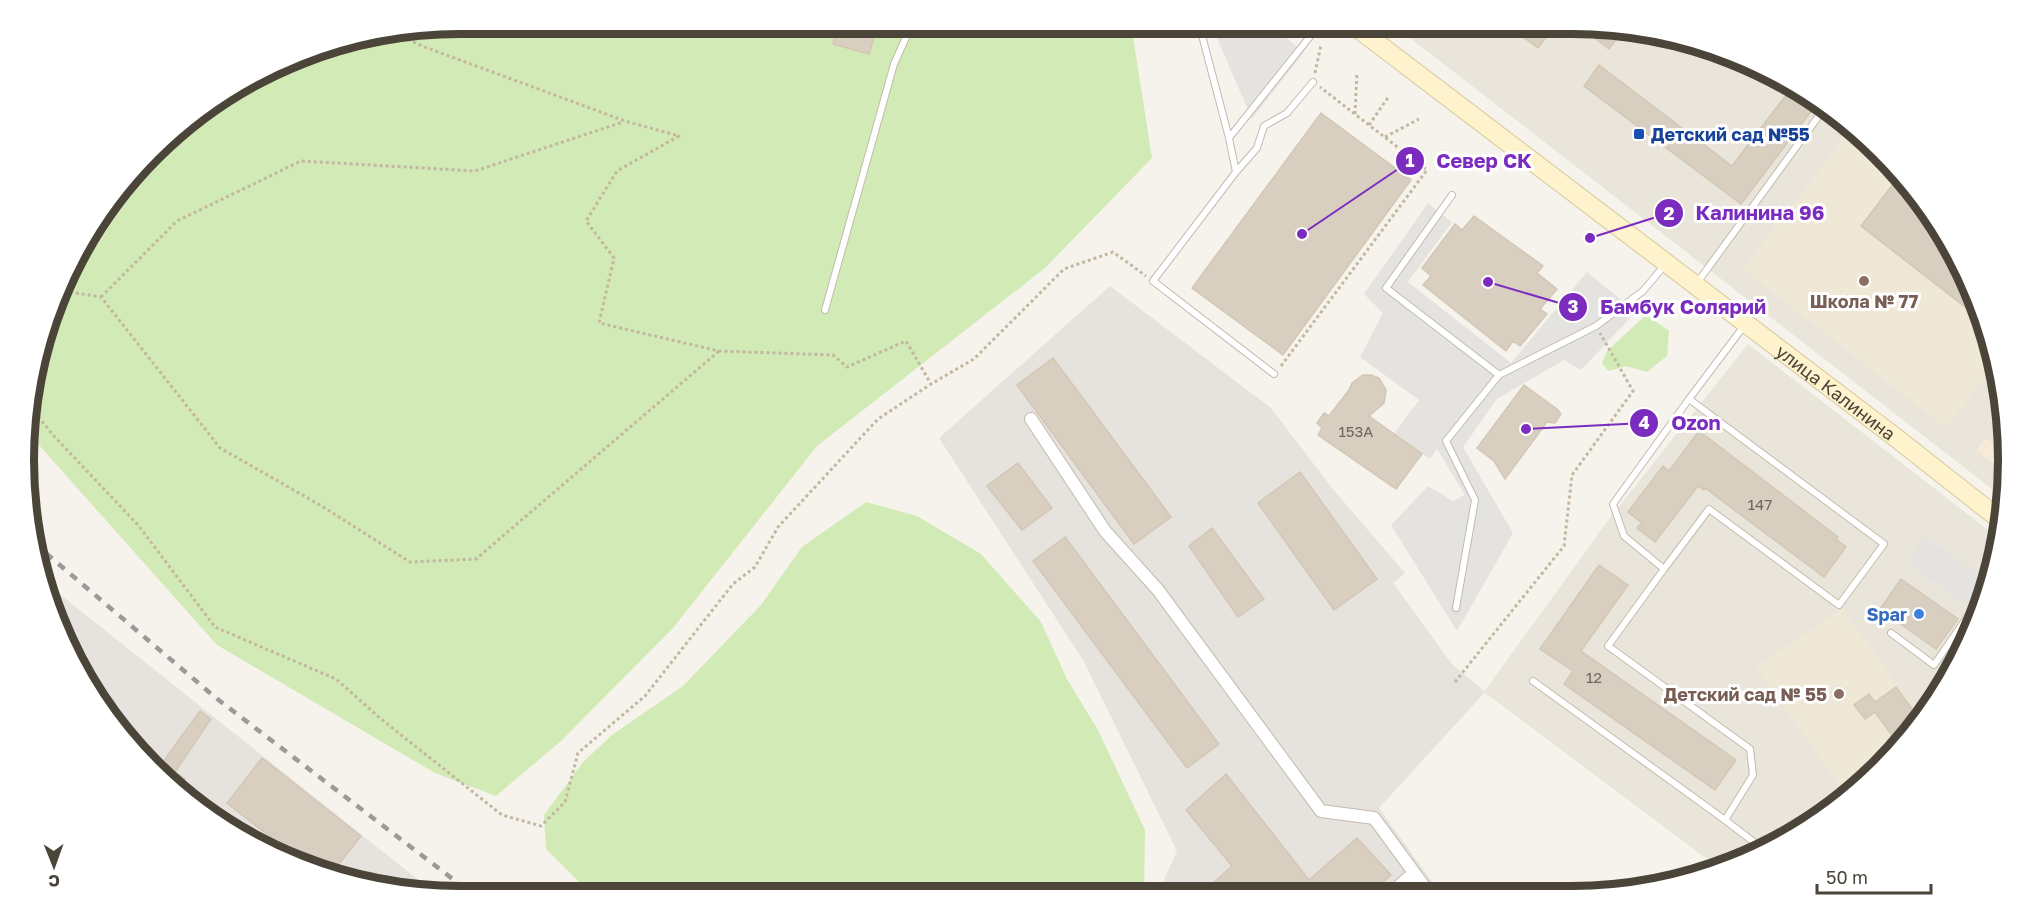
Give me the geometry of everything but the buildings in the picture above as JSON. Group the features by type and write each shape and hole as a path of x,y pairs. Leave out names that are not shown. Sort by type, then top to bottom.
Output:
{"main road":[{"name":"улица Калинина","path":"1365,34 1746,323 1995,516"}],"street":[{"path":"1031,418 1105,531 1158,590 1321,811 1374,818 1424,886"},
{"path":"1399,886 1414,873"}],"lane":[{"path":"825,310 894,64 908,34"},
{"path":"1201,34 1236,172"},
{"path":"1228,138 1312,34"},
{"path":"1275,375 1153,281 1257,148 1264,126 1287,112 1313,82"},
{"path":"1696,285 1820,114"},
{"path":"1452,195 1386,288 1498,375"},
{"path":"1456,608 1475,500 1446,441 1498,375 1596,326 1643,291 1666,263"},
{"path":"1665,568 1624,536 1613,504 1746,323"},
{"path":"1689,399 1884,544 1839,605 1710,509 1608,646 1750,749 1754,775 1725,820"},
{"path":"1891,633 1934,665 1971,611"},
{"path":"1533,681 1756,844"}],"path":[{"path":"405,38 625,121 679,136 616,171 586,221 614,258 599,323 719,351 833,355 848,367 906,341 931,384"},
{"path":"1275,375 1428,170 1313,82 1321,45"},
{"path":"1355,114 1357,72"},
{"path":"1369,125 1389,96"},
{"path":"1385,137 1419,119"},
{"path":"101,297 177,221 301,161 475,171 625,121"},
{"path":"37,415 52,434 138,525 216,627 336,679 381,719 502,815 541,826 565,802 578,753 645,696 733,584 755,567 778,527 878,419 974,359 1064,269 1113,252 1153,281"},
{"path":"69,292 101,297 220,448 320,505 410,561 476,559 719,351"},
{"path":"1455,682 1564,546 1572,475 1633,391 1596,326"}],"shaded area":[{"path":"1215,34 1281,34 1304,52 1252,119"},
{"path":"1405,34 1601,35 1656,43 1710,57 1761,78 1832,122 1854,140 1893,179 1927,224 1955,272 1976,323 1990,377 1998,432 1997,493"},
{"name":"Школа № 77","path":"1847,134 1893,179 1911,201 1941,247 1955,272 1976,323 1989,372 1946,428 1743,269"},
{"path":"1428,203 1452,222 1408,282 1511,363 1587,272 1636,312 1581,370 1564,360 1497,399 1463,447 1513,533 1457,631 1391,525 1428,486 1453,501 1465,495 1437,449 1430,459 1393,435 1419,400 1360,357 1383,313 1364,294"},
{"path":"1110,286 1271,408 1332,488 1405,573 1393,583 1452,664 1485,692 1379,808 1435,886 1162,886 1177,851 1083,660 939,438"},
{"path":"1748,344 1992,533 1976,597 1955,648 1927,696 1893,741 1854,780 1809,814 1761,842 1712,862 1484,692 1609,519"},
{"path":"1986,438 1998,447 1998,456 1993,463 1976,450"},
{"path":"1925,537 1982,578 1977,594 1968,607 1907,562"},
{"path":"55,590 424,884 350,871 297,853 247,828 201,798 159,761 122,719 78,648"},
{"name":"Детский сад № 55","path":"1842,608 1916,712 1893,741 1843,789 1756,668"}],"green space":[{"path":"1133,34 1152,158 1045,268 817,446 673,628 561,741 496,796 435,773 217,645 35,440 43,377 57,323 78,272 92,247 122,201 140,179 179,140 224,106 272,78 323,57 377,43 432,35"},
{"path":"1646,315 1669,331 1667,356 1647,372 1626,366 1608,371 1602,363 1607,351"},
{"path":"866,502 917,516 981,554 1041,622 1067,679 1098,730 1145,830 1144,886 583,886 580,883 546,849 544,815 583,762 612,735 683,686 761,605 802,547"}],"railway":[{"path":"45,552 216,698 462,886"}],"place":[{"name":"Детский сад №55","path":"1639,134"},
{"name":"Север СК","path":"1302,234"},
{"name":"Калинина 96","path":"1590,238"},
{"name":"Школа № 77","path":"1864,281"},
{"name":"Бамбук Солярий","path":"1488,282"},
{"name":"Ozon","path":"1526,429"},
{"name":"Spar","path":"1919,614"},
{"name":"Детский сад № 55","path":"1839,694"}]}
